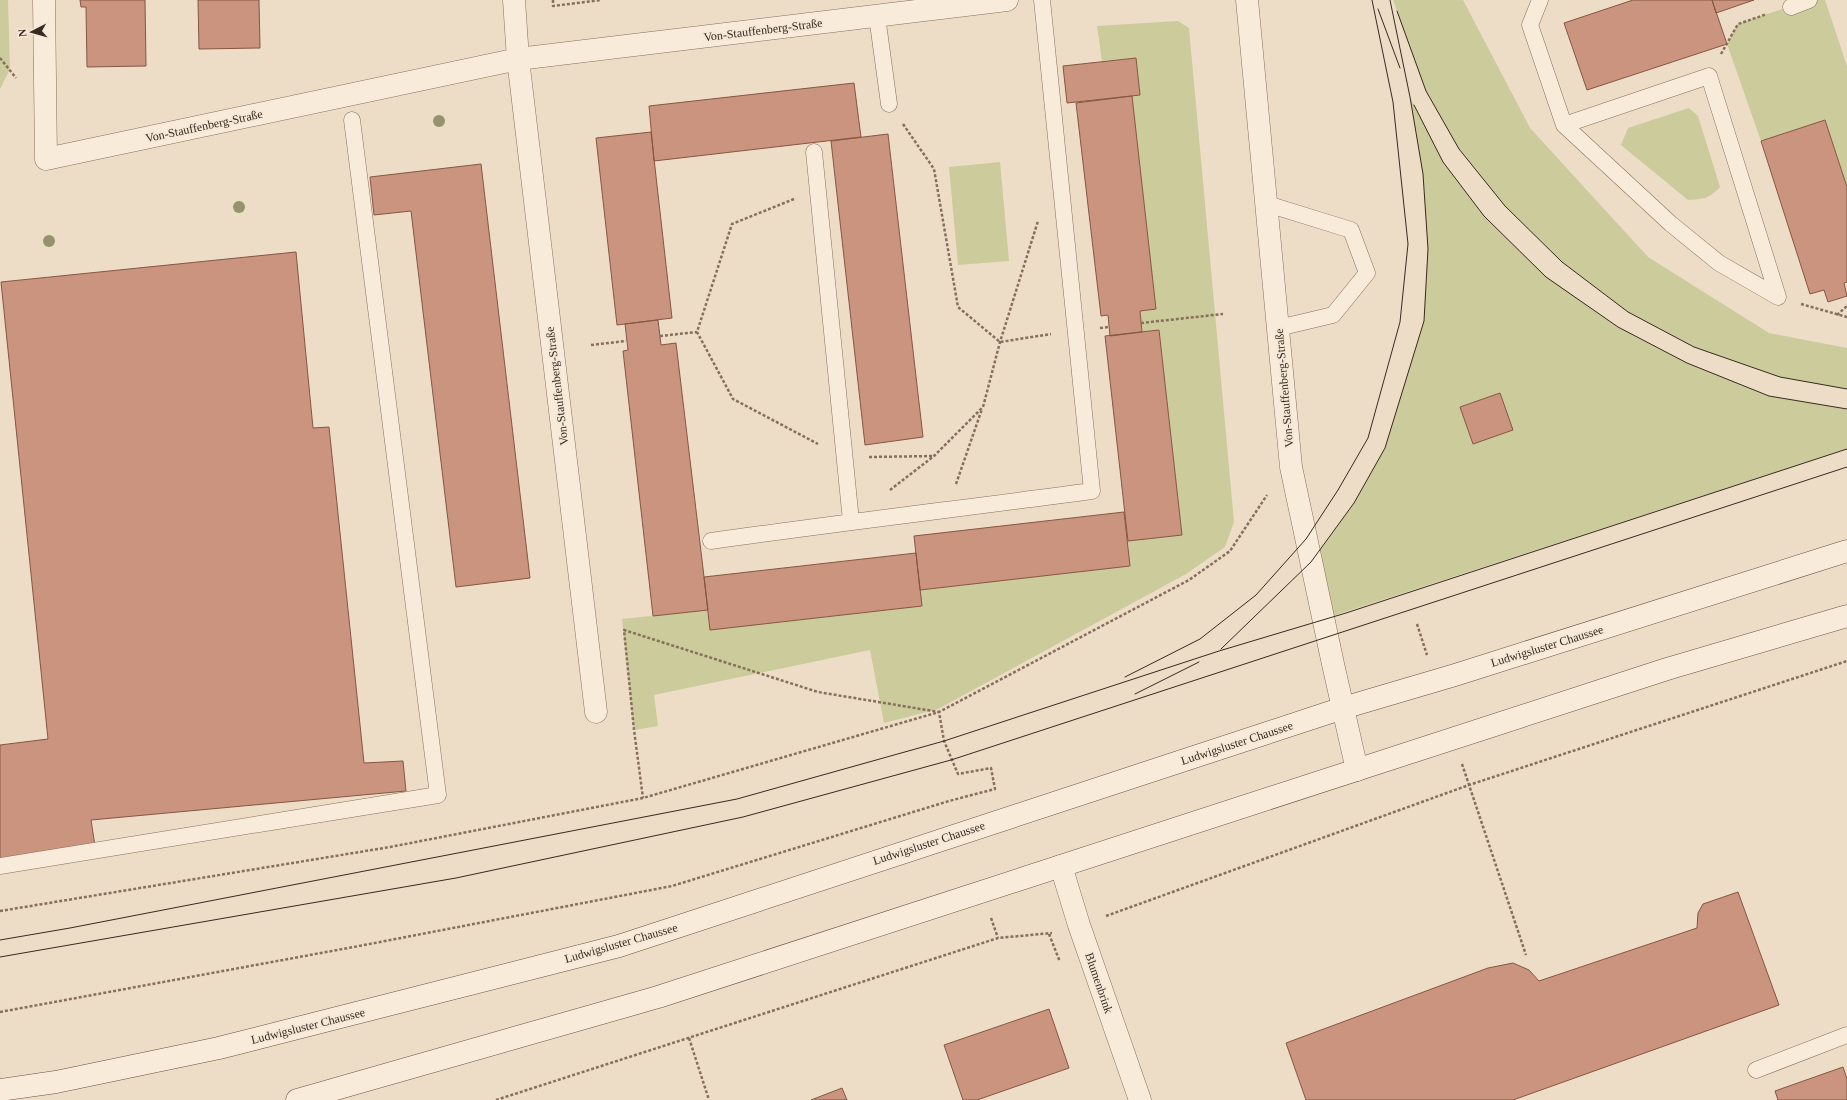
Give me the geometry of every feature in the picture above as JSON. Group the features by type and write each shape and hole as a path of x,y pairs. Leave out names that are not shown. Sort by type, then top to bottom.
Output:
{"street":[{"name":"Von-Stauffenberg-Straße","path":"44,0 46,160 518,59 1007,0"},
{"name":"Von-Stauffenberg-Straße","path":"514,0 518,59 596,712"},
{"name":"Von-Stauffenberg-Straße","path":"1248,0 1291,467 1357,770"},
{"name":"Ludwigsluster Chaussee","path":"0,1090 56,1082 219,1048 619,946 1343,708 1435,681 1847,551"},
{"path":"297,1100 658,997 1667,669 1847,616"},
{"name":"Blumenbrink","path":"1060,866 1140,1100"}],"lane":[{"path":"711,541 851,521 947,511 1092,491 1042,0"},
{"path":"1540,0 1530,25 1564,125 1671,224 1719,263 1778,297"},
{"path":"1791,7 1809,0"},
{"path":"877,16 889,104"},
{"path":"1564,125 1709,76 1778,297"},
{"path":"0,866 438,795 352,120"},
{"path":"814,152 851,521"},
{"path":"1267,204 1351,230 1367,273 1333,315 1278,328"},
{"path":"1756,1070 1847,1035"}],"path":[{"path":"553,0 553,6 601,0"},
{"path":"1709,76 1738,24 1791,7"},
{"path":"889,104 934,169 958,308 1000,342 1076,330"},
{"path":"818,190 732,224 697,332 733,398 845,458 934,456"},
{"path":"947,511 983,407 1000,342 1039,216"},
{"path":"1778,297 1847,317"},
{"path":"1837,315 1847,306"},
{"path":"1141,323 1223,314"},
{"path":"660,336 697,332"},
{"path":"591,345 626,341"},
{"path":"887,493 934,456 983,407"},
{"path":"0,911 390,847 643,798 939,712 1189,580 1230,551 1268,494 1291,467"},
{"path":"1417,624 1435,681"},
{"path":"643,798 634,730 624,630 818,692 939,712"},
{"path":"496,1100 998,938 1049,934 1079,925 1469,784 1847,661"},
{"path":"0,1012 359,946 672,886 949,801 995,789 991,768 958,774 944,741 939,712"},
{"path":"1454,739 1526,955"},
{"path":"689,1038 709,1100"}],"green space":[{"path":"0,0 8,0 10,69 0,89"},
{"path":"1393,0 1463,0 1530,128 1648,257 1769,333 1847,348 1847,389 1780,377 1694,347 1628,312 1562,262 1505,206 1459,149 1426,91"},
{"path":"1809,0 1825,0 1847,66 1847,187 1825,120 1761,141 1727,44 1738,24"},
{"path":"1178,21 1189,28 1234,522 1225,547 1186,574 938,709 884,723 870,650 654,695 658,726 634,730 622,619 708,610 710,630 864,612 920,590 1130,566 1128,541 1182,535 1159,330 1142,332 1140,311 1156,308 1132,96 1140,95 1136,58 1102,61 1097,26"},
{"path":"1410,97 1443,162 1484,216 1547,277 1618,327 1687,363 1769,396 1847,409 1847,449 1323,619 1311,563 1354,503 1385,448 1424,321 1428,249 1423,174"},
{"path":"1689,108 1698,116 1720,187 1706,198 1688,200 1621,145 1628,128"},
{"path":"1000,162 1009,261 958,265 949,167"}],"building":[{"path":"80,0 145,0 146,66 87,67 86,7 81,7"},
{"path":"198,0 259,0 260,48 199,49"},
{"path":"1633,0 1712,0 1727,44 1587,90 1564,23"},
{"path":"1712,0 1754,0 1716,13"},
{"path":"1136,58 1140,95 1067,103 1063,66"},
{"path":"854,83 861,137 654,161 649,106"},
{"path":"1132,96 1156,309 1140,311 1142,332 1110,336 1108,315 1101,316 1076,103"},
{"path":"1825,120 1847,187 1847,282 1844,283 1847,296 1828,302 1824,290 1810,294 1761,141"},
{"path":"651,132 672,318 617,325 596,138"},
{"path":"888,134 923,437 865,445 831,141"},
{"path":"481,164 530,578 456,587 411,211 374,215 370,177"},
{"path":"296,252 313,428 329,427 364,763 403,761 406,791 91,820 95,846 0,861 0,745 48,739 1,282"},
{"path":"658,320 661,345 676,343 708,610 653,616 623,351 628,350 625,324"},
{"path":"1159,330 1182,535 1128,541 1105,336"},
{"path":"1500,393 1513,430 1473,444 1460,407"},
{"path":"1124,512 1130,566 920,590 914,536"},
{"path":"916,553 922,606 710,630 704,577"},
{"path":"1738,892 1779,1005 1513,1100 1306,1100 1286,1043 1488,968 1513,963 1529,970 1539,981 1697,928 1698,913 1703,904"},
{"path":"1049,1009 1069,1068 977,1100 963,1100 944,1045"},
{"path":"1843,1067 1847,1079 1847,1100 1778,1100 1775,1091"},
{"path":"842,1088 847,1100 811,1100"}],"tram line":[{"path":"1125,677 1200,639 1256,595 1306,539 1338,490 1368,438 1400,322 1408,244 1393,102 1372,0"},
{"path":"1221,649 1311,562 1354,503 1385,448 1424,321 1428,249 1423,174 1410,97 1390,0"},
{"path":"1378,9 1400,68"},
{"path":"1397,11 1426,91 1459,149 1505,206 1562,262 1628,312 1694,347 1780,377 1847,389"},
{"path":"1414,105 1443,162 1484,216 1546,277 1618,327 1687,363 1769,396 1847,409"},
{"path":"0,940 70,928 737,799 944,741 1219,651 1346,613 1847,449"},
{"path":"0,957 456,878 743,817 951,760 1847,467"},
{"path":"1135,694 1199,662"}]}
